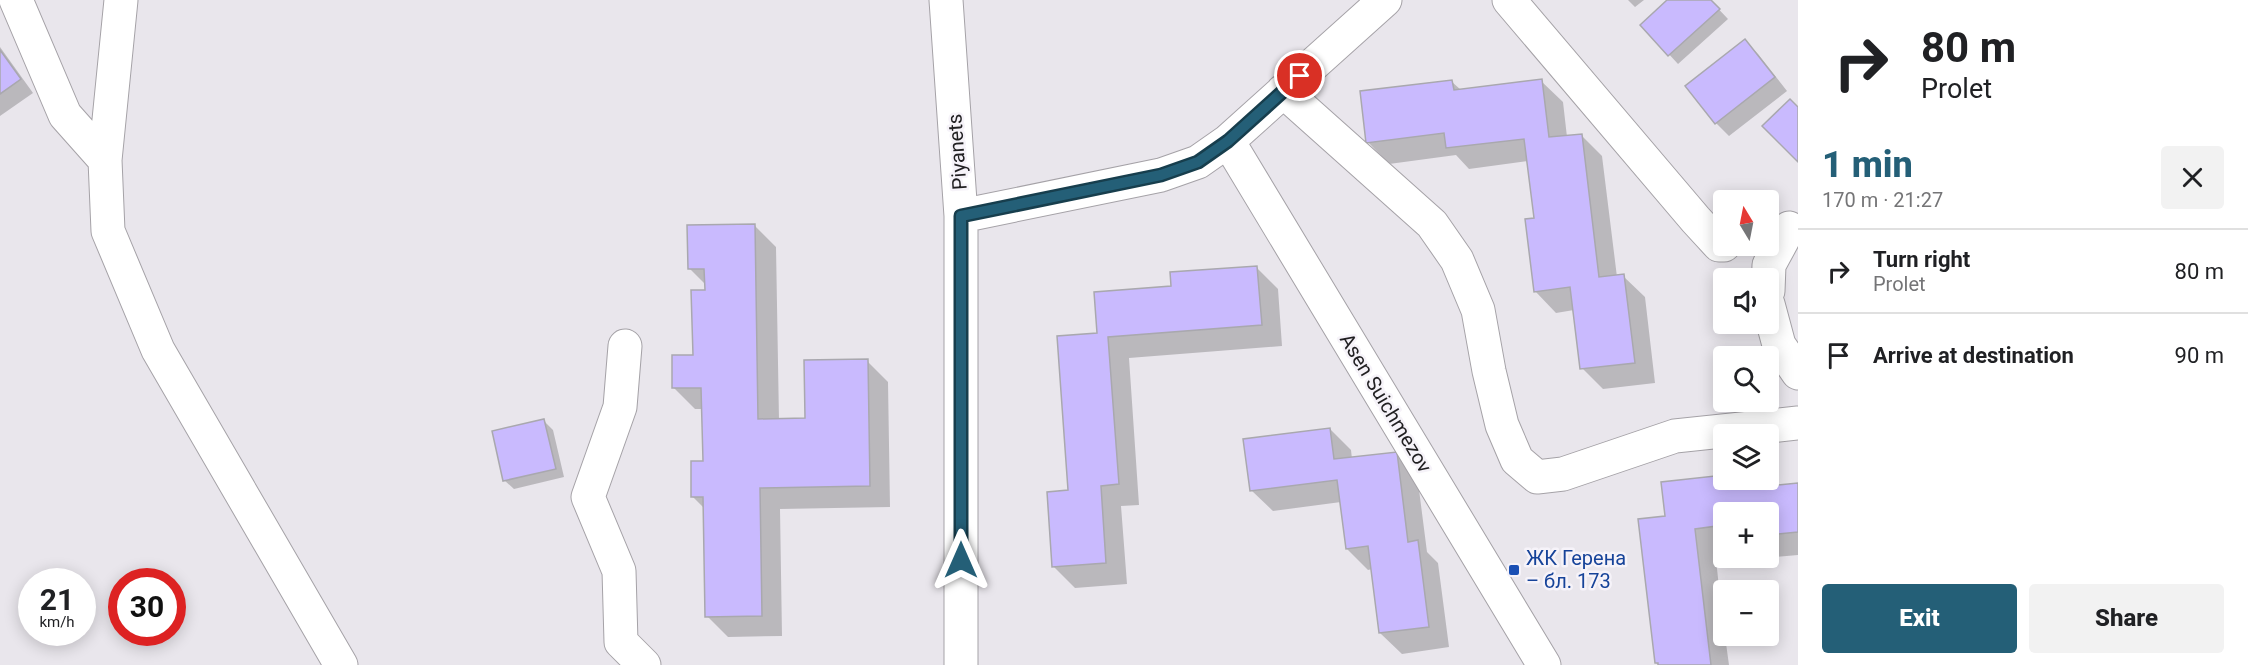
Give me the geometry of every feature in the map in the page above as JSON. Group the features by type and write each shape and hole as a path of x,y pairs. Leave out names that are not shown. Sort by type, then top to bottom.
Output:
{"street":[{"path":"16,0 65,115 105,160"},
{"path":"121,0 105,160 108,231 158,350 341,665"},
{"name":"Piyanets","path":"946,0 961,216 961,665"},
{"path":"961,216 1161,175 1198,162 1228,141 1384,0"},
{"path":"1509,0 1713,238"},
{"path":"1284,92 1432,224 1457,260 1478,310 1502,425 1517,460 1537,477 1563,474 1676,436 1798,423"},
{"name":"Asen Suichmezov","path":"1228,141 1544,665"},
{"path":"1769,268 1785,229"},
{"path":"1776,334 1779,345 1798,373"},
{"path":"625,346 620,407 588,497 619,572 621,642 644,665"}],"building":[{"path":"1667,0 1711,0 1720,9 1668,56 1640,25"},
{"path":"1745,39 1775,77 1715,124 1685,86"},
{"path":"0,50 21,79 0,94"},
{"path":"1542,79 1549,137 1582,134 1599,277 1624,274 1635,363 1580,369 1570,287 1534,292 1525,219 1534,218 1524,139 1446,148 1444,133 1366,143 1360,91 1452,80 1454,90"},
{"path":"1790,99 1798,107 1798,162 1762,126"},
{"path":"755,224 758,419 805,418 804,360 868,359 870,486 760,488 762,616 705,617 703,497 691,497 691,461 703,461 701,388 672,388 672,355 693,355 691,290 705,290 704,269 688,269 687,225"},
{"path":"1257,266 1262,325 1108,337 1119,484 1101,486 1106,563 1052,567 1047,492 1068,490 1057,336 1097,333 1094,292 1171,286 1170,272"},
{"path":"544,419 556,469 503,481 492,431"},
{"path":"1330,428 1334,459 1397,452 1408,542 1418,540 1429,627 1379,633 1368,546 1346,549 1337,480 1250,491 1243,439"},
{"path":"1713,476 1713,490 1779,490 1779,485 1798,483 1798,532 1779,534 1779,502 1713,502 1713,527 1695,529 1711,665 1658,665 1655,663 1638,519 1665,516 1661,482"}],"place":[{"name":"ЖК Герена – бл. 173","path":"1514,570"}],"route":[{"path":"961,560 961,216 1161,175 1198,162 1228,141 1300,76"}]}
